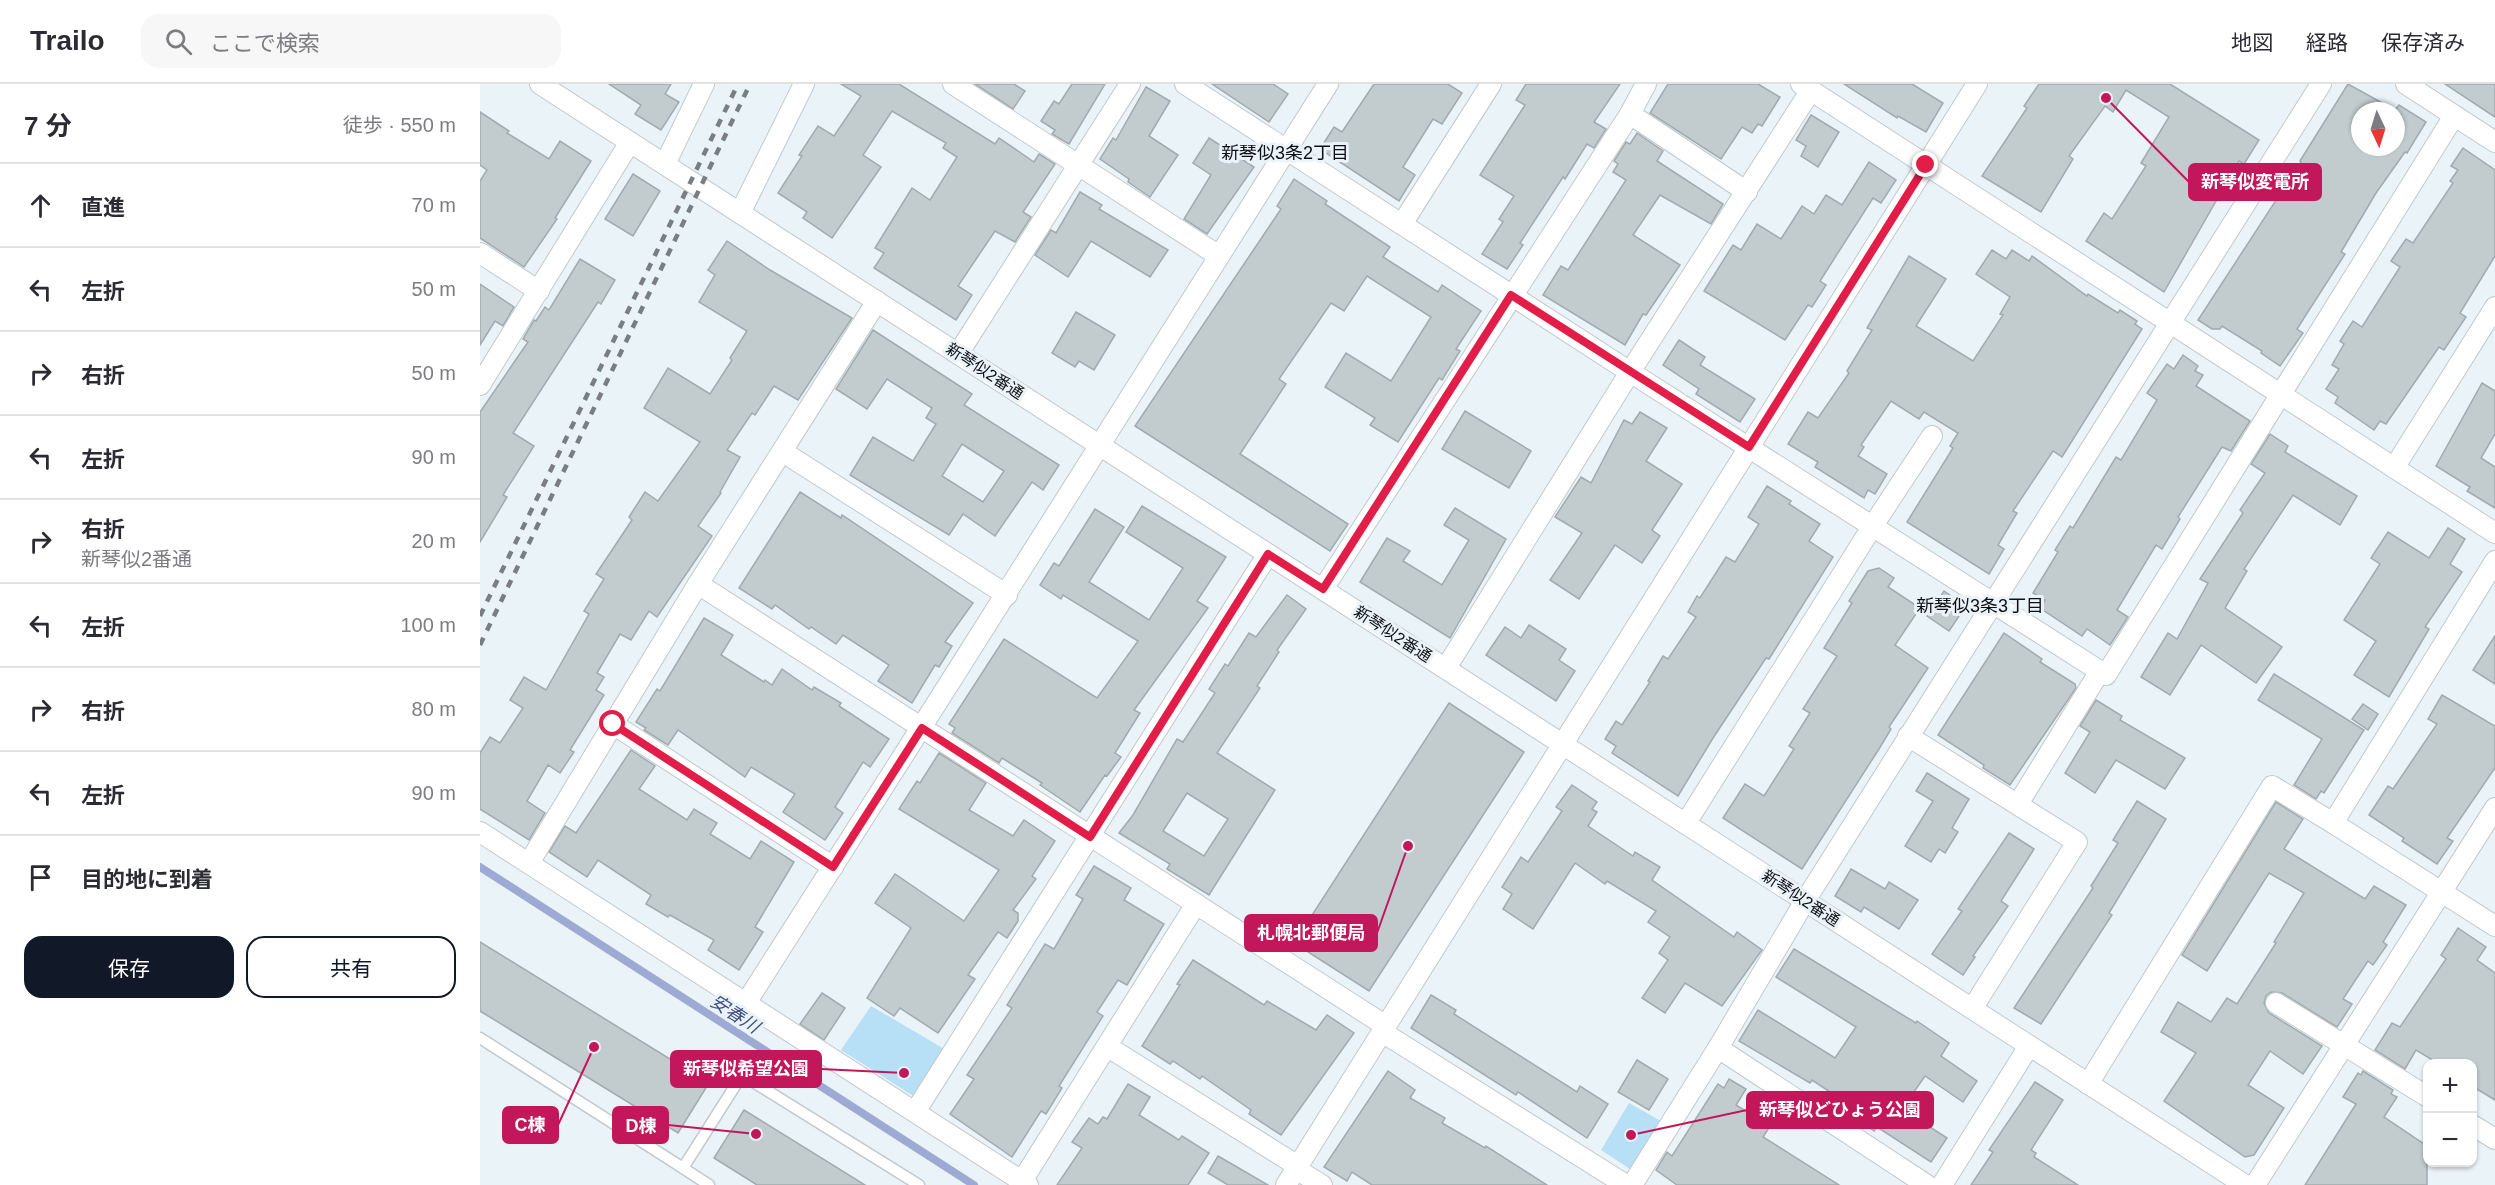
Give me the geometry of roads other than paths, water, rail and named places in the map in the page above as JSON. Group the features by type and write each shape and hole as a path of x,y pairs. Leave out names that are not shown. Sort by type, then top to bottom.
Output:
{"street":[{"name":"新琴似2番通","path":"541,84 2245,1185"},
{"path":"665,164 704,84"},
{"path":"740,213 804,84"},
{"path":"953,84 1219,256"},
{"path":"958,354 1130,84"},
{"path":"1185,84 1630,372 2106,675 2454,116"},
{"path":"746,1003 1007,595 1099,444 1328,84"},
{"path":"1402,224 1491,84"},
{"path":"1323,589 1630,114 1647,84"},
{"path":"1294,1173 1977,84"},
{"path":"1632,1185 1908,736 2321,84"},
{"path":"2406,84 2495,142"},
{"path":"1446,668 1630,372 1747,192 1806,87 2495,533"},
{"path":"1630,114 1747,192"},
{"path":"480,385 630,142"},
{"path":"480,253 539,291"},
{"path":"529,863 698,584 877,301"},
{"path":"2394,468 2495,307"},
{"path":"1686,824 1872,527 1932,436"},
{"path":"783,452 1007,595"},
{"path":"915,1112 1268,554"},
{"path":"2333,823 2495,561"},
{"path":"698,584 1196,904 1626,1185"},
{"path":"2018,804 2100,671"},
{"path":"613,724 833,867"},
{"path":"1908,736 2077,842 1972,1009"},
{"path":"2088,1084 2272,786 2495,926"},
{"path":"2255,1185 2495,808"},
{"path":"480,832 1025,1183 1196,904"},
{"path":"2276,1003 2423,1093"},
{"path":"1942,1185 2029,1046"},
{"path":"1108,1047 1294,1173 1322,1185"},
{"path":"1718,1048 1927,1185"},
{"path":"2477,1128 2495,1139"}],"lane":[{"path":"480,1038 709,1185"},
{"path":"683,1168 742,1076 920,1185"}],"waterway":[{"name":"安春川","path":"480,867 974,1185"}],"railway":[{"path":"480,616 738,84"},
{"path":"480,645 750,84"}],"place":[{"name":"新琴似変電所","path":"2106,98"},
{"name":"札幌北郵便局","path":"1408,846"},
{"name":"C棟","path":"594,1047"},
{"name":"新琴似希望公園","path":"904,1073"},
{"name":"D棟","path":"756,1134"},
{"name":"新琴似どひょう公園","path":"1631,1135"}],"district":[{"name":"新琴似3条2丁目","path":"1285,153"},
{"name":"新琴似3条3丁目","path":"1980,606"}]}
